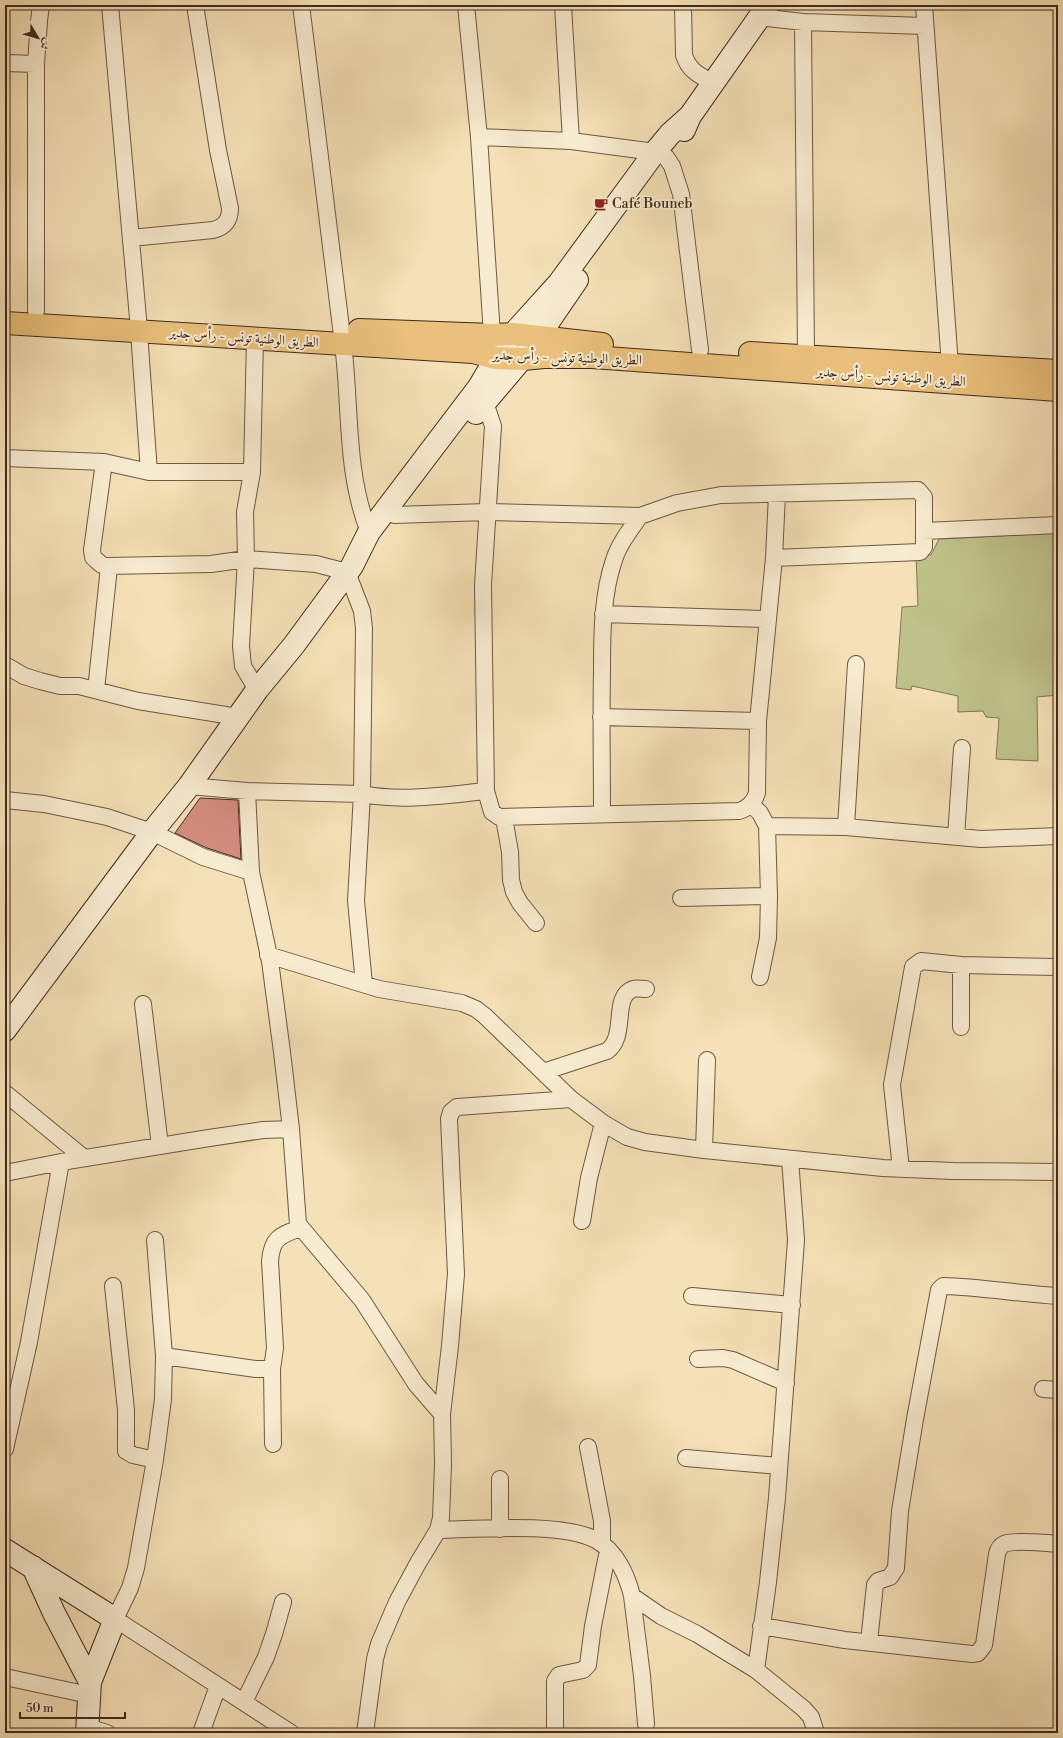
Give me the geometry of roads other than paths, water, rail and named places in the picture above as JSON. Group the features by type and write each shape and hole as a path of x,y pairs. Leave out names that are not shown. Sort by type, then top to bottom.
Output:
{"main road":[{"path":"5,1030 152,832 189,786 257,690 294,645 350,569 370,547 485,402 542,336 565,296 661,154 670,134 690,116 764,11"},
{"path":"350,569 369,532 479,387 496,358 502,335 559,283 661,154"},
{"name":"الطريق الوطنية تونس - رأس جدير","path":"5,309 36,311 255,339 502,335 542,336 552,339 587,343 806,355 950,366 1058,371"},
{"name":"الطريق الوطنية تونس - رأس جدير","path":"5,323 138,324 342,337 473,352 496,358 523,359 544,357 592,357 1058,390"},
{"path":"5,1550 115,1619 89,1688"},
{"path":"33,1567 89,1688 94,1731"}],"street":[{"path":"36,311 36,64 39,21 42,5"},
{"path":"110,5 138,324 148,472"},
{"path":"131,238 213,230 224,225 230,216 230,208 218,150 195,5"},
{"path":"301,5 342,337 350,445 355,486 369,532"},
{"path":"466,5 479,137 502,335"},
{"path":"563,5 570,141"},
{"path":"683,5 684,55 686,62 690,68 713,83"},
{"path":"924,5 950,366"},
{"path":"764,11 803,22 925,26"},
{"path":"803,22 806,355"},
{"path":"5,63 36,64"},
{"path":"479,137 570,141 661,154 672,166 681,194 700,350"},
{"path":"255,339 252,472 246,512 246,559 242,657 243,666 257,690"},
{"path":"485,402 493,426 483,586 486,791 492,812 499,818 739,811 751,804 756,797 757,788 758,721 774,558 776,494"},
{"path":"5,458 104,462 148,472 252,472"},
{"path":"104,462 92,553 93,557 100,563 109,567 211,564 246,559 316,564 350,569 362,611 364,628 362,794 356,901 364,984"},
{"path":"394,515 487,512 640,516 677,503 720,495 918,490 924,497 924,547 920,552 774,558"},
{"path":"602,814 601,717 604,614 610,573 614,558 628,532 640,516"},
{"path":"924,531 1058,525"},
{"path":"96,690 109,567"},
{"path":"604,614 767,619"},
{"path":"846,827 856,664"},
{"path":"5,665 24,676 40,681 96,690 138,701 238,717"},
{"path":"601,717 758,721"},
{"path":"956,837 962,748"},
{"path":"189,786 247,791 362,794 378,797 399,798 486,791"},
{"path":"247,791 251,872 268,955 281,1044 291,1129 297,1218 300,1228 362,1300 416,1384 442,1414"},
{"path":"5,800 44,804 107,817 152,832 203,857 251,872"},
{"path":"751,804 760,813 767,826 769,896 768,938 760,977"},
{"path":"504,818 510,852 511,880 514,892 520,903 536,923"},
{"path":"767,826 846,827 981,839 1058,836"},
{"path":"681,898 769,896"},
{"path":"268,955 379,989 451,1000 476,1009 571,1099 627,1137 645,1142 704,1150 901,1169 1058,1172"},
{"path":"901,1169 892,1085 913,967 921,961 961,965 1058,967"},
{"path":"960,1027 961,965"},
{"path":"543,1072 612,1048 618,1035 622,1002 632,989 646,989"},
{"path":"143,1004 160,1146"},
{"path":"704,1150 706,1060"},
{"path":"5,1093 84,1158"},
{"path":"365,1733 375,1659 379,1644 397,1602 438,1530 441,1518 443,1463 442,1414 456,1274 449,1119 451,1112 457,1108 571,1099"},
{"path":"582,1221 589,1178 603,1122"},
{"path":"5,1173 84,1158 263,1130 291,1129"},
{"path":"756,1670 768,1582 792,1305 796,1240 790,1159"},
{"path":"5,1449 29,1342 61,1162"},
{"path":"273,1444 272,1369 275,1348 270,1261 271,1249 278,1238 300,1228"},
{"path":"155,1240 164,1356 163,1399 155,1460 136,1568 130,1588 115,1619 291,1733"},
{"path":"113,1286 126,1410 126,1450 133,1455 155,1460"},
{"path":"869,1642 875,1585 878,1581 890,1577 896,1568 900,1511 915,1419 939,1290 943,1286 949,1286 1058,1296"},
{"path":"692,1296 792,1305"},
{"path":"164,1356 256,1369 272,1369"},
{"path":"698,1359 723,1358 733,1360 786,1383"},
{"path":"555,1730 555,1681 559,1675 583,1670 588,1665 605,1547 602,1521 588,1447"},
{"path":"686,1458 779,1466"},
{"path":"500,1479 500,1529"},
{"path":"438,1530 544,1529 572,1533 595,1540 605,1547 621,1567 628,1579 632,1596 642,1676 646,1724"},
{"path":"761,1626 869,1642 972,1654 978,1653 984,1645 999,1548 1004,1544 1013,1542 1058,1544"},
{"path":"632,1596 661,1616 697,1634 756,1670 804,1709 811,1717 816,1733"},
{"path":"244,1702 266,1656 283,1602"},
{"path":"5,1677 89,1688"},
{"path":"201,1733 218,1686"}],"place":[{"name":"Café Bouneb","path":"601,204"}]}
